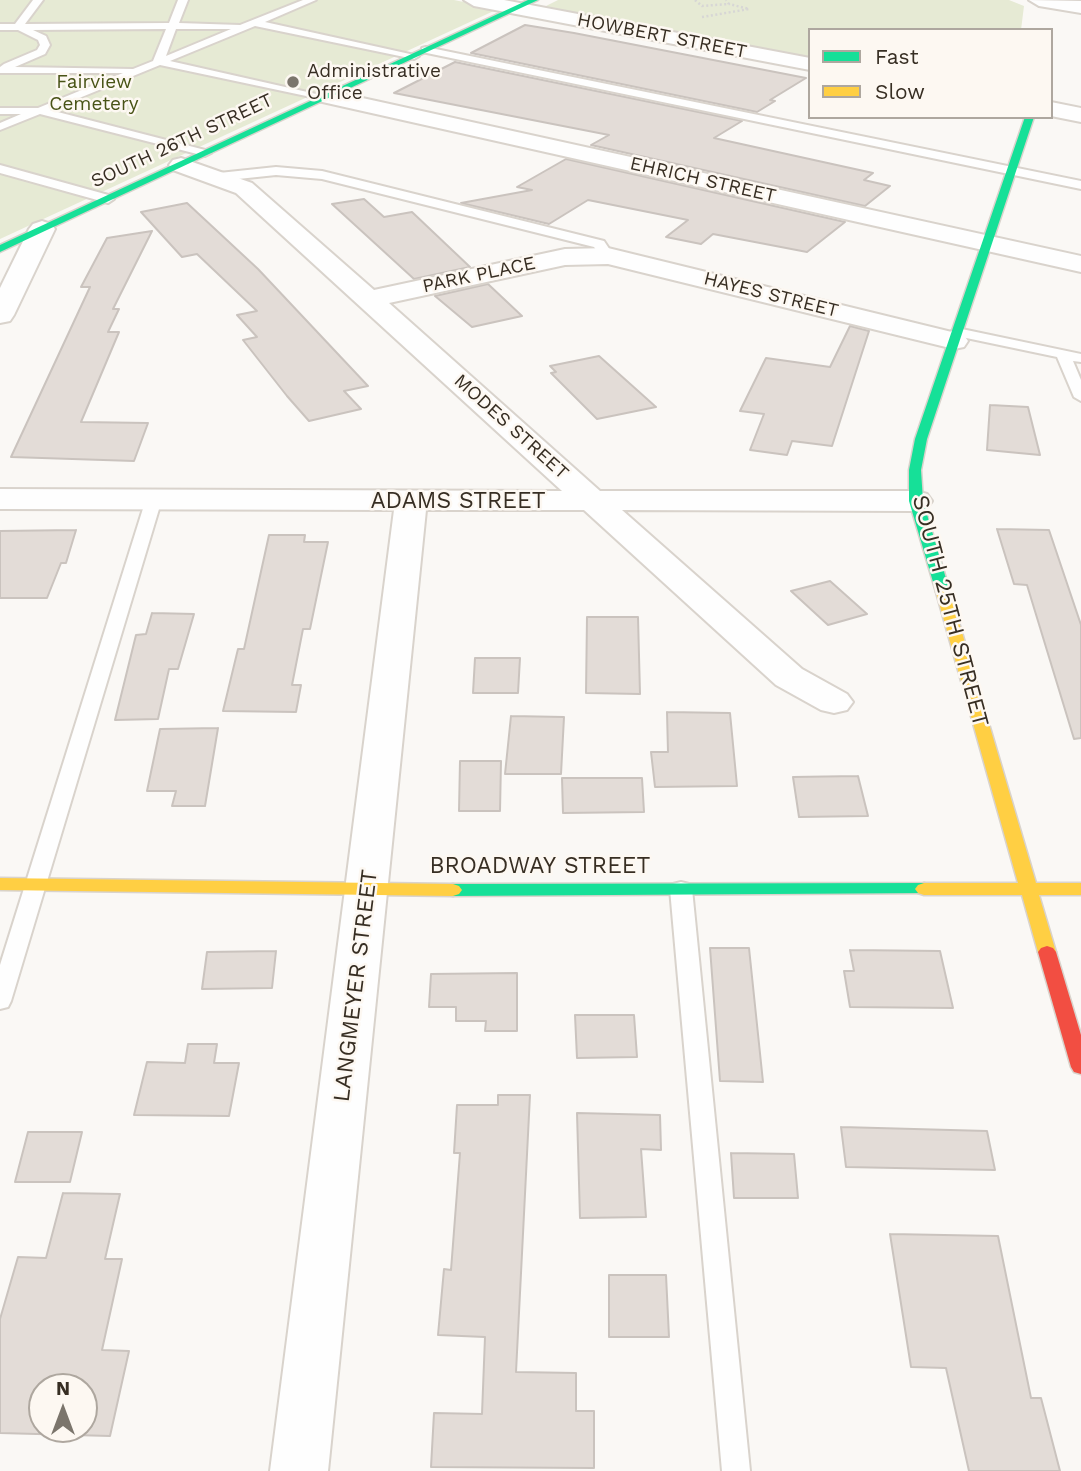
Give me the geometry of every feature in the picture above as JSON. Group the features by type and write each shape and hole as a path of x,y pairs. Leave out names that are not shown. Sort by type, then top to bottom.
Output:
{"street":[{"name":"HOWBERT STREET","path":"474,0 526,4 808,64"},
{"path":"1040,0 1044,7 1081,7"},
{"name":"SOUTH 26TH STREET","path":"0,249 108,199 202,165 323,97 526,4"},
{"name":"EHRICH STREET","path":"323,97 1081,264"},
{"path":"1053,109 1081,115"},
{"name":"SOUTH 25TH STREET","path":"1029,119 922,439 915,470 916,501 1081,1068"},
{"name":"MODES STREET","path":"202,165 244,188 371,299 789,677 834,702"},
{"path":"0,315 42,229"},
{"name":"PARK PLACE","path":"371,299 544,261 598,256"},
{"name":"HAYES STREET","path":"598,256 955,336"},
{"name":"ADAMS STREET","path":"0,499 916,501"},
{"name":"LANGMEYER STREET","path":"299,1471 411,501"},
{"name":"BROADWAY STREET","path":"0,884 366,890 1081,889"}],"lane":[{"path":"18,27 38,0"},
{"path":"158,62 183,0"},
{"path":"0,127 311,0"},
{"path":"0,27 250,24 420,53 1081,186"},
{"path":"0,33 18,27 33,31 42,38 45,45 41,52 27,60 0,69"},
{"path":"158,62 323,97"},
{"path":"0,69 140,70"},
{"path":"0,111 40,111 202,165 322,175 599,243 598,256"},
{"path":"0,169 108,199"},
{"path":"955,336 1081,358"},
{"path":"1063,354 1081,397"},
{"path":"0,1001 155,499"},
{"path":"681,889 736,1471"}],"path":[{"path":"693,0 702,6 729,4 749,9 695,18"},
{"path":"726,0 729,4"}],"green space":[{"name":"Fairview Cemetery","path":"0,0 454,0 498,9 0,239"},
{"path":"558,0 1009,0 1024,6 1021,28 808,28 808,59 542,8"}],"building":[{"path":"525,25 806,78 770,100 775,101 757,112 471,53"},
{"path":"455,62 742,121 714,138 873,173 864,180 890,186 865,206 591,145 609,135 394,93"},
{"path":"566,159 845,222 807,252 713,234 701,244 666,237 688,220 588,200 549,224 461,203 532,190 517,187"},
{"path":"364,199 384,217 412,212 470,267 414,279 332,204"},
{"path":"187,203 258,269 368,386 344,391 361,409 309,421 287,396 243,340 257,337 237,315 257,311 197,254 182,257 141,212"},
{"path":"152,231 113,309 119,309 108,332 119,332 81,422 148,423 134,461 11,457 90,287 81,287 107,238"},
{"path":"488,284 522,316 472,327 435,296"},
{"path":"850,326 869,331 832,446 792,441 787,455 750,450 764,414 740,411 766,358 830,367"},
{"path":"599,356 656,407 597,419 551,373 556,372 550,366"},
{"path":"990,405 1028,407 1040,455 987,450"},
{"path":"997,529 1049,530 1081,625 1081,738 1074,739 1027,585 1014,584"},
{"path":"76,530 66,563 61,563 47,598 0,598 0,531"},
{"path":"269,535 305,535 304,542 328,542 310,629 303,629 292,685 301,685 296,712 223,711 238,649 244,649"},
{"path":"830,581 867,614 828,625 791,591"},
{"path":"152,613 194,614 178,669 169,669 158,719 115,720 136,635 146,634"},
{"path":"587,617 638,617 640,694 586,693"},
{"path":"475,658 520,658 518,693 473,693"},
{"path":"667,712 730,713 737,786 655,787 651,752 668,752"},
{"path":"511,716 564,717 561,774 505,774"},
{"path":"218,728 205,806 172,806 176,791 147,791 160,729"},
{"path":"460,761 501,761 500,811 459,811"},
{"path":"858,776 868,816 799,817 793,777"},
{"path":"562,778 642,778 644,812 563,813"},
{"path":"710,948 749,948 763,1082 720,1081"},
{"path":"850,950 940,951 953,1008 850,1007 844,971 854,971"},
{"path":"276,951 272,988 202,989 207,952"},
{"path":"517,973 517,1031 485,1031 486,1021 456,1021 456,1007 429,1007 431,974"},
{"path":"575,1015 634,1015 637,1057 577,1058"},
{"path":"188,1044 217,1044 214,1063 239,1063 229,1116 134,1115 147,1062 185,1063"},
{"path":"498,1095 530,1095 516,1372 576,1373 576,1411 594,1411 594,1468 431,1467 434,1413 482,1414 485,1337 438,1335 444,1269 451,1270 460,1153 454,1153 457,1105 498,1105"},
{"path":"577,1113 660,1115 661,1150 641,1149 646,1217 580,1218"},
{"path":"841,1127 987,1131 995,1170 846,1167"},
{"path":"28,1132 82,1132 70,1182 15,1182"},
{"path":"731,1153 794,1154 798,1198 734,1198"},
{"path":"63,1193 120,1194 105,1259 122,1259 102,1350 129,1351 110,1436 98,1436 98,1373 28,1373 28,1434 0,1433 0,1319 18,1257 46,1258"},
{"path":"890,1234 998,1236 1031,1398 1041,1398 1060,1471 969,1471 946,1368 911,1367"},
{"path":"609,1275 666,1275 669,1337 609,1337"}],"traffic: fast":[{"path":"0,249 534,0"},
{"path":"943,592 916,501 915,470 921,439 1029,119"},
{"path":"453,890 924,889"}],"traffic: slow":[{"path":"943,592 1047,952"},
{"path":"0,884 453,890"},
{"path":"924,889 1081,889"}],"traffic: jam":[{"path":"1047,952 1081,1067"}],"place":[{"name":"Administrative Office","path":"293,82"}]}
